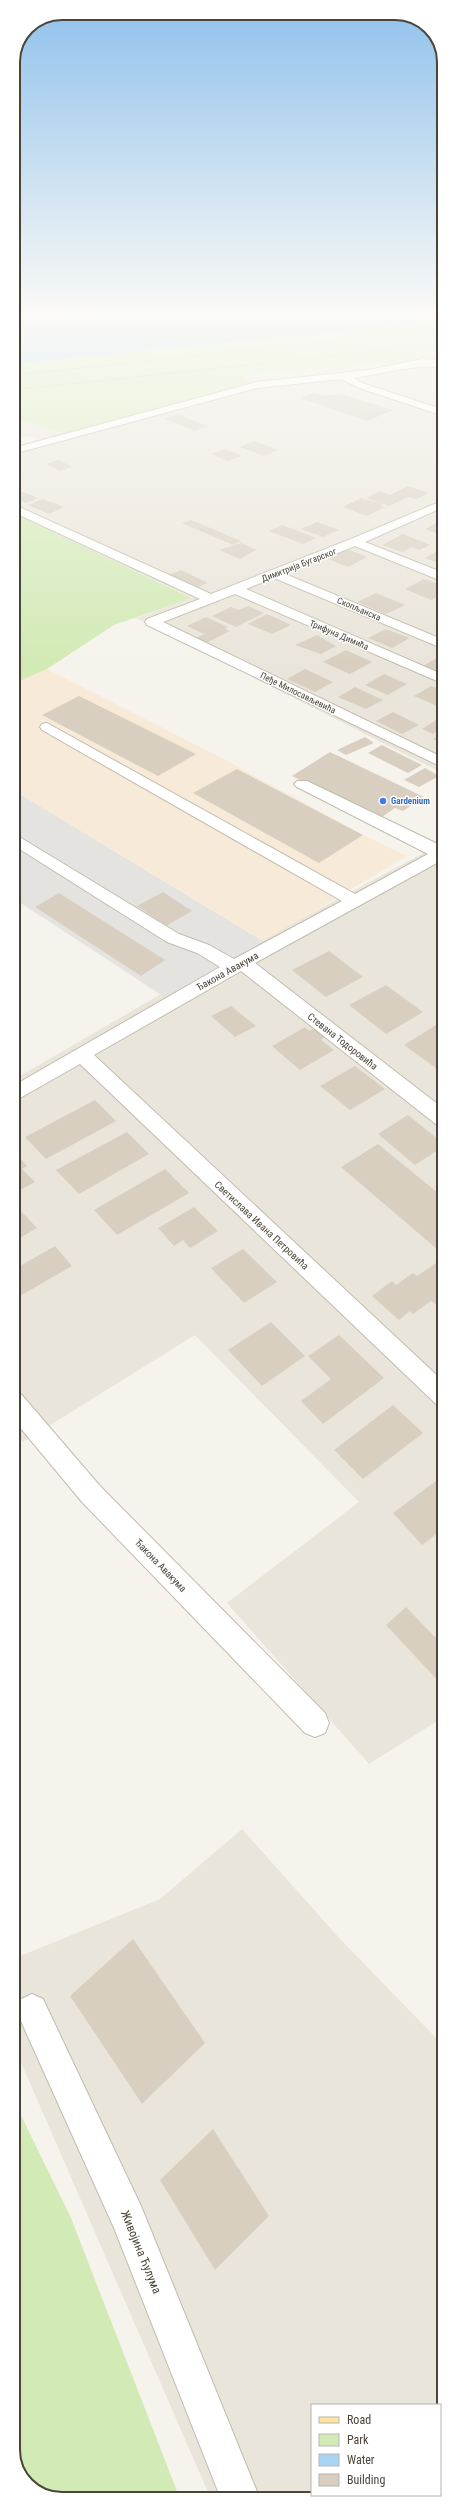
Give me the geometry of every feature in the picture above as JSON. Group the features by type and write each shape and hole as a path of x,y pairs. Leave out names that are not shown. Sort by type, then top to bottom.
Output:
{"street":[{"path":"20,449 85,431"},
{"name":"Димитрија Бугарског","path":"152,622 209,598 234,590 355,542 437,506"},
{"path":"20,511 209,598"},
{"path":"355,542 437,575"},
{"name":"Скопљанска","path":"275,574 437,642"},
{"name":"Трифуна Димића","path":"234,590 437,677"},
{"name":"Пеђе Милосављевића","path":"152,622 437,761"},
{"path":"47,727 354,901"},
{"path":"302,784 437,851"},
{"name":"Стевана Тодоровића","path":"20,842 173,938 203,949 238,965 437,1115"},
{"name":"Ђакона Авакума","path":"20,1091 80,1054 437,856"},
{"name":"Светислава Ивана Петровића","path":"80,1054 437,1390"},
{"name":"Ђакона Авакума","path":"20,1409 91,1494 315,1723"},
{"name":"Живојина Ћулума","path":"32,2010 128,2219 238,2492"}],"shaded area":[{"path":"20,431 437,431 437,770 136,618 191,598 20,516 20,445 39,439 31,436 20,438"},
{"path":"47,669 220,757 363,835 407,856 263,941 20,794 20,681"},
{"path":"20,794 271,946 172,1002 20,903"},
{"path":"437,846 437,1721 369,1764 227,1603 359,1502 195,1335 23,1442 20,1438 20,1076 161,994"},
{"path":"242,1829 341,1940 437,2039 437,2404 311,2404 311,2492 208,2492 20,2060 20,1956 160,1899"}],"green space":[{"path":"60,431 73,431 66,433"},
{"path":"20,516 192,598 114,625 47,669 20,681"},
{"path":"20,2113 71,2218 177,2492 51,2491 34,2482 22,2464 20,2456"}],"building":[{"path":"254,441 278,450 264,456 240,447"},
{"path":"225,449 242,456 228,461 211,454"},
{"path":"59,460 72,467 60,471 46,464"},
{"path":"408,486 429,493 417,499 408,497 389,506 366,498 380,491 390,495"},
{"path":"20,491 38,498 26,503 20,501"},
{"path":"361,498 383,504 380,505 385,507 367,516 343,507"},
{"path":"43,499 64,507 49,514 28,505"},
{"path":"191,520 241,541 233,545 182,523"},
{"path":"317,522 339,530 323,537 301,529"},
{"path":"437,523 437,533 425,529"},
{"path":"282,525 316,538 303,544 269,531"},
{"path":"403,534 430,545 419,550 412,547 402,552 382,545"},
{"path":"241,543 256,550 240,559 219,550"},
{"path":"347,549 367,557 348,567 328,559"},
{"path":"437,551 437,562 425,558"},
{"path":"181,570 208,583 193,589 167,576"},
{"path":"424,579 437,584 437,597 431,600 405,589"},
{"path":"376,593 405,605 386,614 357,602"},
{"path":"248,606 264,613 236,627 212,616 231,607 239,610"},
{"path":"267,614 291,625 272,634 248,624"},
{"path":"206,617 228,627 225,629 230,631 204,644 194,639 204,634 187,626"},
{"path":"386,629 410,638 392,648 368,638"},
{"path":"317,635 336,646 321,654 295,645"},
{"path":"346,650 372,662 350,674 323,662"},
{"path":"437,658 437,672 423,666"},
{"path":"305,669 333,682 315,692 287,679"},
{"path":"384,674 407,684 388,695 365,685"},
{"path":"431,686 437,688 437,706 414,696"},
{"path":"355,687 383,700 366,709 338,697"},
{"path":"79,696 196,754 158,776 42,715"},
{"path":"393,712 419,725 402,734 376,721"},
{"path":"437,720 437,732 433,734 422,729"},
{"path":"365,737 374,743 346,755 337,750"},
{"path":"382,745 422,765 408,773 368,753"},
{"path":"330,752 424,797 403,811 395,808 379,819 292,776"},
{"path":"425,768 437,775 437,777 419,787 404,780"},
{"path":"237,769 363,835 319,863 193,793"},
{"path":"163,892 192,911 166,926 137,906"},
{"path":"59,893 165,960 141,976 35,907"},
{"path":"329,951 363,977 326,997 292,970"},
{"path":"386,985 423,1012 386,1034 349,1005"},
{"path":"231,1006 256,1026 235,1037 211,1016"},
{"path":"437,1026 437,1069 404,1045"},
{"path":"305,1027 309,1031 314,1028 325,1037 321,1040 334,1050 300,1070 272,1046"},
{"path":"355,1066 385,1089 350,1110 320,1086"},
{"path":"95,1100 116,1121 46,1159 25,1137"},
{"path":"408,1115 437,1138 437,1151 415,1165 378,1134"},
{"path":"127,1132 149,1154 79,1194 56,1170"},
{"path":"378,1144 437,1192 437,1249 341,1167"},
{"path":"20,1158 27,1166 22,1169 35,1182 20,1190"},
{"path":"165,1169 189,1193 117,1235 94,1210"},
{"path":"194,1207 218,1231 190,1248 183,1240 174,1246 158,1228"},
{"path":"20,1210 37,1228 20,1238"},
{"path":"55,1246 72,1266 20,1296 20,1266"},
{"path":"243,1249 277,1282 244,1303 211,1268"},
{"path":"436,1263 437,1264 437,1305 431,1301 413,1314 410,1311 399,1320 372,1296 392,1281 396,1285 413,1273 417,1276"},
{"path":"271,1322 305,1356 262,1386 228,1350"},
{"path":"339,1335 384,1378 323,1424 301,1401 331,1379 308,1356"},
{"path":"393,1405 423,1433 363,1479 334,1450"},
{"path":"437,1480 437,1533 422,1545 393,1513"},
{"path":"406,1607 435,1637 437,1635 437,1680 386,1625"},
{"path":"133,1939 205,2043 142,2104 70,1996"},
{"path":"213,2129 269,2216 215,2270 160,2180"}],"place":[{"name":"Gardenium","path":"383,801"}]}
